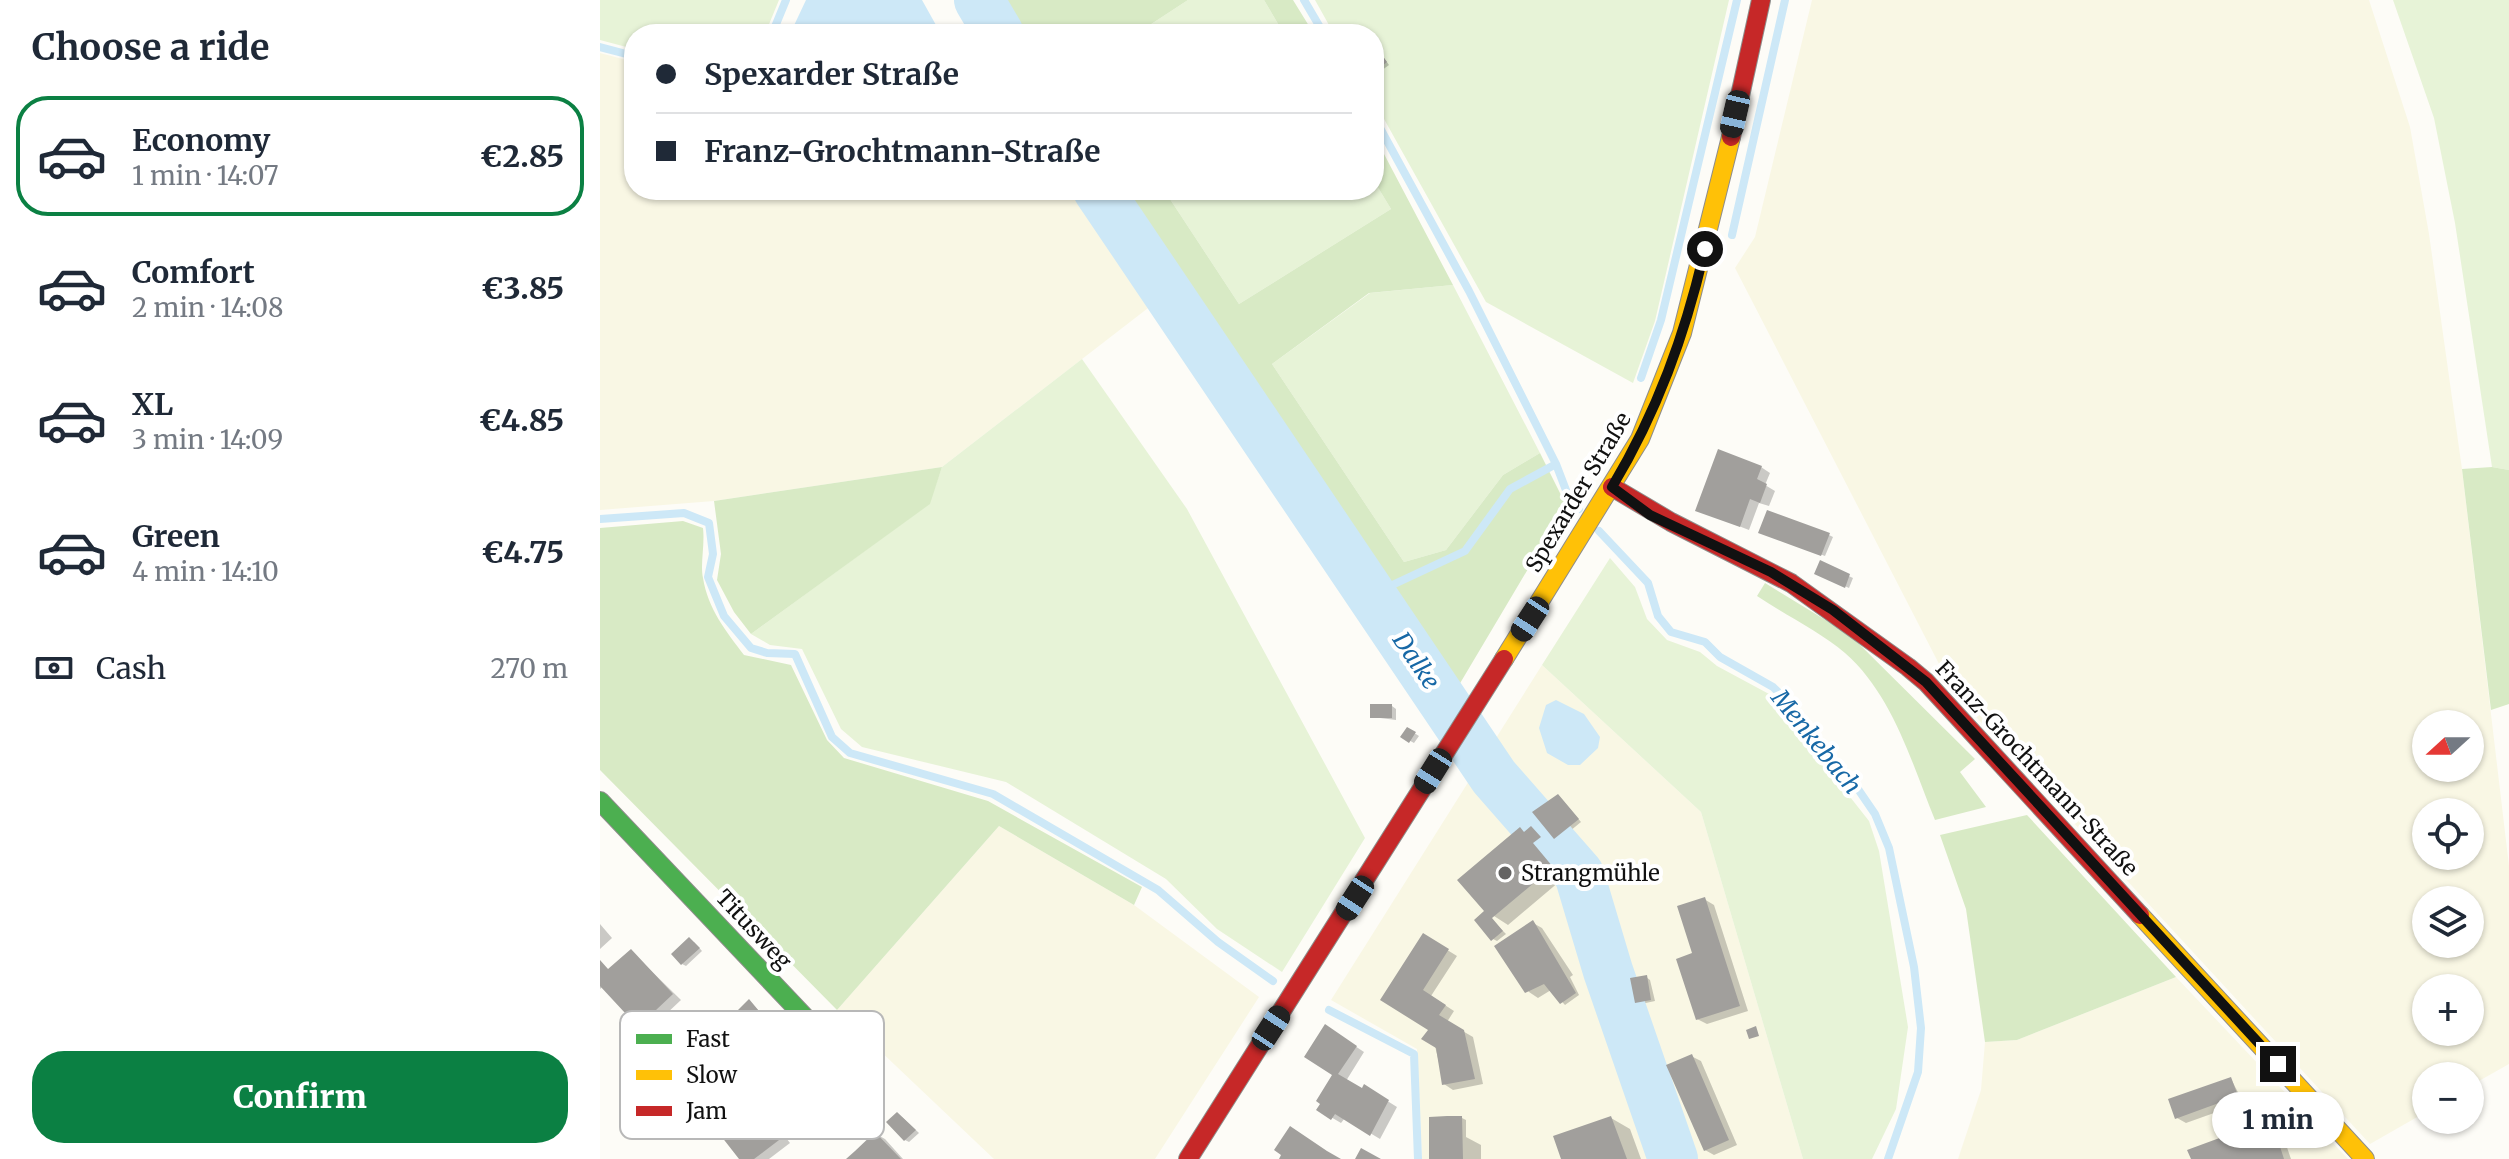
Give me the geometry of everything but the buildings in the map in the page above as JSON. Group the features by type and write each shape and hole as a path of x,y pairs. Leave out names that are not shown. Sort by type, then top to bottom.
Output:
{"street":[{"name":"Spexarder Straße","path":"1188,1159 1578,543 1640,439 1679,347 1693,299 1761,0"},
{"name":"Franz-Grochtmann-Straße","path":"1608,493 1771,572 1830,608 1926,682 2365,1159"},
{"name":"Titusweg","path":"600,801 799,1011"}],"shaded area":[{"path":"1812,0 2369,0 2410,127 2429,234 2462,469 2509,866 2509,1064 2484,1078 2484,1062 2412,1062 2412,1120 2370,1144 1954,693 1735,268 1755,237"},
{"path":"600,53 624,59 624,200 1080,200 1152,305 942,467 714,501 600,510"},
{"path":"1542,665 1701,812 1803,1159 1422,1159 1417,1049 1331,1000"},
{"path":"999,826 1134,905 1259,997 1155,1159 994,1159 884,1055 884,1011 837,1010"},
{"path":"2176,977 2348,1159 1958,1159 1981,1090 1985,1042 2017,1040"}],"green space":[{"path":"600,0 779,0 769,24 624,24 624,46 600,40"},
{"path":"995,0 1188,0 1151,24 1009,24"},
{"path":"1188,0 1264,0 1278,24 1151,24"},
{"path":"1264,0 1293,0 1308,24 1278,24"},
{"path":"1315,0 1729,0 1655,321 1633,383 1486,302 1384,119 1384,24 1328,24"},
{"path":"2393,0 2509,0 2509,470 2492,467 2455,223 2434,118"},
{"path":"1384,154 1453,285 1369,293 1272,364 1404,562 1446,550 1503,475 1540,453 1566,505 1459,685 1125,200 1171,200 1239,304 1391,209 1384,197"},
{"path":"1384,197 1391,209 1239,304 1171,200 1384,200"},
{"path":"1453,285 1540,453 1503,475 1446,550 1404,562 1272,364 1370,293"},
{"path":"1082,359 1187,509 1365,838 1282,972 1217,929 1166,879 1006,782 862,747 841,729 802,649 770,645 751,634 929,504 942,467"},
{"path":"942,467 930,504 751,634 734,612 717,580 721,554 714,501"},
{"path":"2492,467 2509,470 2509,704 2491,710 2462,469"},
{"path":"683,521 703,528 705,589 724,628 744,655 791,665 827,740 844,758 988,801 1142,887 1134,905 999,826 837,1010 600,770 600,528"},
{"path":"1610,558 1635,587 1647,619 1667,640 1700,652 1717,666 1769,694 1869,821 1879,851 1908,1027 1896,1109 1872,1159 1803,1159 1701,812 1542,665"},
{"path":"1765,583 1850,635 1975,759 1960,772 1986,807 1935,820 1899,731 1876,689 1862,670 1835,645 1757,596"},
{"path":"2027,815 2176,977 2017,1040 1985,1042 1966,909 1940,835"}],"water":[{"path":"806,0 922,0 935,24 795,24"},
{"path":"1556,700 1584,714 1600,737 1598,748 1580,765 1568,765 1547,753 1539,728 1546,705"}],"waterway":[{"path":"776,24 786,0"},
{"name":"Dalke","path":"979,0 993,24"},
{"name":"Menkebach","path":"1304,0 1318,24"},
{"path":"1641,378 1661,320 1737,0"},
{"path":"1732,235 1785,0"},
{"path":"600,47 624,53"},
{"name":"Menkebach","path":"1384,135 1469,291 1556,464 1569,498 1579,509"},
{"name":"Dalke","path":"1105,200 1494,777 1579,874 1608,971 1673,1159"},
{"path":"1373,594 1465,551 1510,489 1556,464"},
{"path":"600,519 684,513 709,523 713,554 708,577 724,616 751,648 767,653 795,654 832,737 850,753 993,794 1158,890 1218,942 1273,981"},
{"name":"Menkebach","path":"1599,531 1648,583 1658,616 1671,632 1705,642 1720,657 1773,687 1797,711 1821,749 1847,773 1875,814 1889,848 1914,967 1921,1028 1918,1072 1888,1159"},
{"path":"1329,1010 1414,1054 1418,1159"}],"traffic: fast":[{"path":"600,801 799,1011"}],"traffic: slow":[{"path":"1504,659 1640,439 1682,333 1731,137"},
{"path":"2140,915 2365,1159"}],"traffic: jam":[{"path":"1731,137 1761,0"},
{"path":"1612,487 1671,522 1791,583 1908,667 1926,682 2140,915"},
{"path":"1188,1159 1504,659"}],"place":[{"name":"Strangmühle","path":"1505,873"}],"route":[{"path":"1705,249 1679,347 1661,396 1612,487 1650,515 1771,572 1854,623 1926,682 2278,1064"}]}
